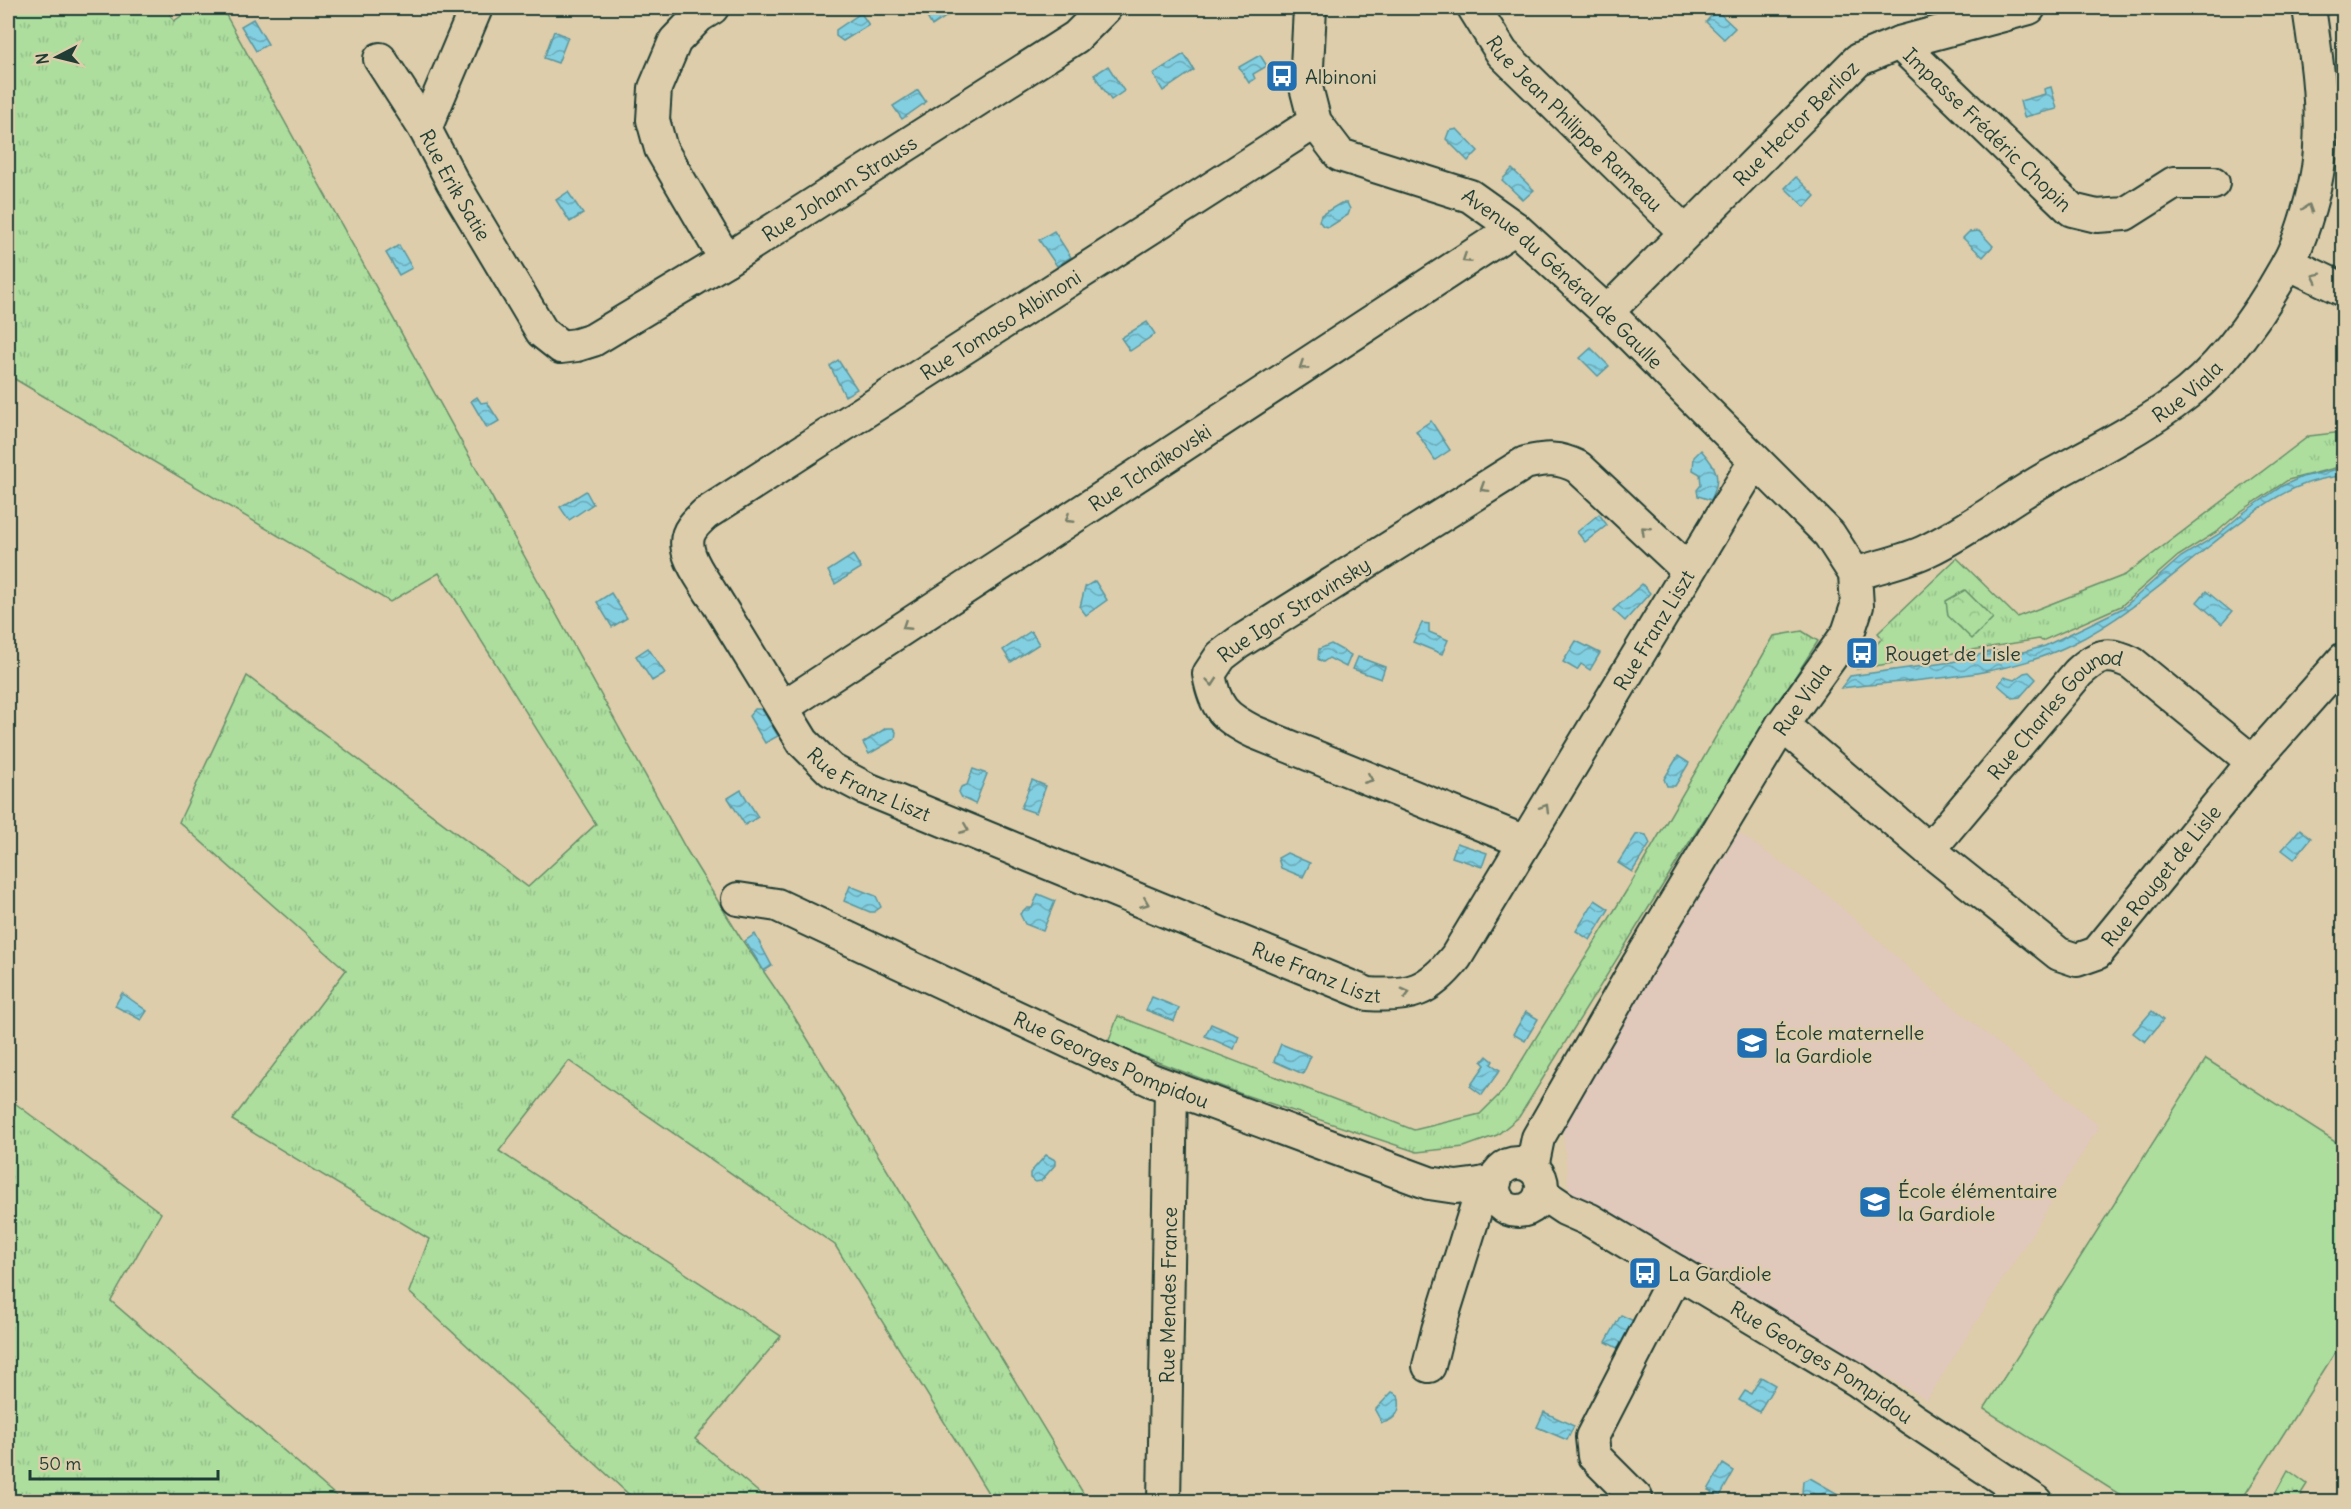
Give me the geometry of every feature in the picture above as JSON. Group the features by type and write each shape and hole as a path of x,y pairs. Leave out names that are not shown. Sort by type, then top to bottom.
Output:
{"street":[{"name":"Rue Erik Satie","path":"476,8 425,129 452,181 542,332 561,347"},
{"path":"712,8 699,16 675,41 655,88 653,120 661,149 726,260"},
{"name":"Rue Johann Strauss","path":"561,347 593,340 726,260 1076,37 1105,8"},
{"name":"Avenue du Général de Gaulle","path":"1310,8 1306,87 1315,122 1340,155 1470,196 1515,228 1607,312 1829,534 1855,574"},
{"name":"Rue Jean Philippe Rameau","path":"1474,8 1502,53 1684,232"},
{"name":"Rue Hector Berlioz","path":"1607,312 1684,232 1858,60 1899,43 2029,8"},
{"name":"Rue Viala","path":"1536,1180 1538,1138 1566,1088 1782,726 1848,633 1857,606 1855,574 1936,546 2028,488 2142,424 2175,403 2219,361 2248,325 2288,263 2311,200 2320,149 2320,80 2309,8"},
{"name":"Impasse Frédéric Chopin","path":"1899,43 2072,210 2097,216 2126,214 2174,183 2213,183"},
{"path":"380,59 425,129"},
{"name":"Rue Tomaso Albinoni","path":"690,530 705,514 1315,122"},
{"name":"Rue Tchaïkovski","path":"783,707 1515,228"},
{"path":"2288,263 2343,290"},
{"name":"Rue Igor Stravinsky","path":"1525,842 1265,737 1230,720 1213,696 1209,674 1221,656 1238,643 1525,463 1542,459 1561,459 1578,467 1688,570"},
{"name":"Rue Franz Liszt","path":"690,530 688,544 692,563 803,742 831,770 865,788 1368,994 1395,996 1420,989 1441,976 1456,957 1755,461"},
{"name":"Rue Charles Gounod","path":"1929,850 2078,673 2090,662 2103,656 2119,657 2132,663 2253,762"},
{"name":"Rue Rouget de Lisle","path":"1782,726 1929,850 2059,954 2077,960 2097,953 2253,762 2343,659"},
{"name":"Rue Georges Pompidou","path":"738,899 777,905 1171,1088 1429,1183 1456,1187 1489,1182"},
{"name":"Rue Mendes France","path":"1164,1502 1171,1088"},
{"path":"1429,1366 1438,1330 1489,1182 1509,1164 1517,1163 1536,1180 1534,1205 1521,1211 1501,1204 1489,1182"},
{"name":"Rue Georges Pompidou","path":"1536,1180 1565,1209 1590,1220 1857,1380 2037,1502"},
{"path":"1636,1502 1636,1498 1594,1456 1592,1437 1677,1272"}],"shaded area":[{"path":"1739,833 1829,896 1938,994 2100,1126 1927,1400 1569,1192 1562,1122"}],"green space":[{"path":"8,8 166,8 174,21 193,8 222,8 686,849 740,937 790,1010 1088,1501 993,1501 835,1245 569,1061 499,1151 781,1336 695,1439 769,1501 636,1501 409,1292 429,1239 232,1120 346,970 179,822 247,676 528,887 596,824 439,573 390,602 8,375"},
{"path":"2343,432 2343,466 2288,480 2240,512 2218,531 2178,556 2121,606 2042,641 2039,639 1857,669 1882,638 1878,633 1957,558 2017,617 2125,575 2309,436"},
{"path":"1965,590 1993,618 1972,639 1948,616 1946,601"},
{"path":"1802,631 1818,641 1680,857 1519,1117 1497,1135 1464,1147 1417,1152 1239,1093 1108,1043 1118,1016 1414,1130 1480,1114 1503,1091 1630,885 1774,636"},
{"path":"2206,1059 2343,1147 2343,1340 2241,1501 2130,1501 1984,1409"},
{"path":"8,1098 161,1213 111,1301 342,1501 8,1501"},
{"path":"2288,1470 2307,1484 2300,1495 2309,1501 2271,1501"}],"water":[{"path":"934,8 958,9 932,26 925,14"},
{"path":"1716,10 1735,28 1724,39 1706,22"},
{"path":"861,13 869,25 843,41 836,36 836,30"},
{"path":"253,19 268,44 256,51 241,26"},
{"path":"554,31 568,37 558,63 544,58"},
{"path":"1184,54 1194,70 1163,91 1153,74"},
{"path":"1260,55 1267,66 1253,74 1255,79 1249,83 1239,67"},
{"path":"1108,66 1124,91 1111,100 1094,75"},
{"path":"2051,87 2057,109 2024,117 2020,101 2045,94 2044,89"},
{"path":"918,90 926,102 902,119 893,106"},
{"path":"1457,129 1478,151 1468,161 1446,139 1449,131"},
{"path":"1512,169 1534,190 1523,200 1502,180"},
{"path":"1796,177 1815,196 1805,207 1785,188"},
{"path":"568,192 583,214 570,222 556,200"},
{"path":"1341,203 1347,203 1350,209 1348,215 1329,227 1323,226 1319,221 1321,215"},
{"path":"1054,231 1071,257 1057,266 1039,240"},
{"path":"1979,231 1993,246 1983,257 1963,238 1969,232"},
{"path":"399,245 412,268 399,275 386,253"},
{"path":"1147,322 1155,334 1130,351 1121,338"},
{"path":"1591,348 1609,366 1598,376 1580,358"},
{"path":"838,360 857,389 845,396 830,366"},
{"path":"477,397 481,403 487,402 499,421 487,428 471,401"},
{"path":"1431,421 1450,450 1435,460 1416,431"},
{"path":"1701,450 1711,462 1716,473 1716,485 1711,500 1698,496 1697,490 1701,485 1700,474 1693,470 1694,457"},
{"path":"2343,468 2343,476 2306,484 2273,499 2227,532 2127,611 2091,634 2045,656 1959,676 1841,688 1850,676 1952,662 1993,651 2024,652 2045,646 2123,608 2181,557 2219,534 2243,513 2282,486 2302,477"},
{"path":"586,491 593,504 569,520 560,507"},
{"path":"1599,514 1607,525 1585,542 1577,532"},
{"path":"853,555 861,568 835,584 828,571"},
{"path":"1095,581 1107,600 1086,615 1080,607 1085,587"},
{"path":"1642,584 1650,593 1625,621 1613,610"},
{"path":"2206,591 2232,612 2222,624 2197,602"},
{"path":"611,593 627,618 612,627 597,602"},
{"path":"1422,623 1429,624 1429,632 1448,640 1442,654 1413,642"},
{"path":"1031,631 1039,644 1011,662 1003,650"},
{"path":"1576,641 1600,653 1590,670 1581,664 1577,670 1563,662"},
{"path":"1331,644 1351,655 1346,667 1329,658 1323,662 1318,659 1319,649"},
{"path":"648,648 665,673 652,681 636,656"},
{"path":"1358,657 1385,667 1381,679 1353,669"},
{"path":"2029,672 2036,679 2020,697 2013,698 1998,685 2004,677 2014,680"},
{"path":"755,709 764,712 778,736 765,743 749,716"},
{"path":"886,728 893,728 896,732 895,739 869,754 863,743"},
{"path":"1678,756 1689,763 1675,786 1667,786 1664,779"},
{"path":"973,769 987,774 975,804 962,798 959,792 961,787 967,785"},
{"path":"1032,780 1046,786 1036,813 1021,808"},
{"path":"741,790 758,817 745,825 728,798"},
{"path":"2300,829 2311,838 2294,859 2282,850"},
{"path":"1636,835 1646,835 1650,844 1632,872 1618,863"},
{"path":"1457,843 1487,853 1482,867 1452,857"},
{"path":"1287,853 1310,863 1303,877 1281,868 1278,858"},
{"path":"850,886 876,896 881,907 870,912 844,901"},
{"path":"1038,894 1055,901 1043,931 1025,924 1020,914 1026,908 1032,908"},
{"path":"1595,900 1609,909 1590,940 1576,931"},
{"path":"755,934 772,966 764,971 745,941"},
{"path":"122,993 147,1011 141,1020 115,1006"},
{"path":"1152,997 1179,1008 1174,1021 1146,1010"},
{"path":"2152,1011 2163,1020 2145,1042 2133,1033"},
{"path":"1526,1012 1538,1019 1525,1041 1513,1034"},
{"path":"1211,1024 1239,1036 1234,1049 1205,1036"},
{"path":"1281,1044 1311,1056 1303,1074 1274,1061"},
{"path":"1487,1056 1493,1061 1491,1064 1500,1070 1482,1095 1470,1086 1485,1065 1482,1062"},
{"path":"1046,1155 1055,1160 1055,1165 1041,1181 1035,1182 1030,1178 1030,1173"},
{"path":"1621,1315 1636,1322 1621,1350 1606,1342"},
{"path":"1761,1377 1775,1385 1759,1412 1739,1400 1745,1391 1751,1394"},
{"path":"1392,1392 1398,1395 1399,1409 1395,1417 1382,1423 1375,1410"},
{"path":"1544,1412 1574,1426 1567,1440 1537,1427"},
{"path":"1723,1464 1734,1471 1720,1496 1716,1498 1710,1495 1712,1492 1708,1490"},
{"path":"1810,1478 1838,1494 1834,1501 1817,1501 1802,1493 1803,1481"}],"place":[{"name":"Albinoni","path":"1282,76"},
{"name":"Rouget de Lisle","path":"1862,653"},
{"name":"École maternelle la Gardiole","path":"1752,1043"},
{"name":"École élémentaire la Gardiole","path":"1875,1202"},
{"name":"La Gardiole","path":"1645,1273"}]}
